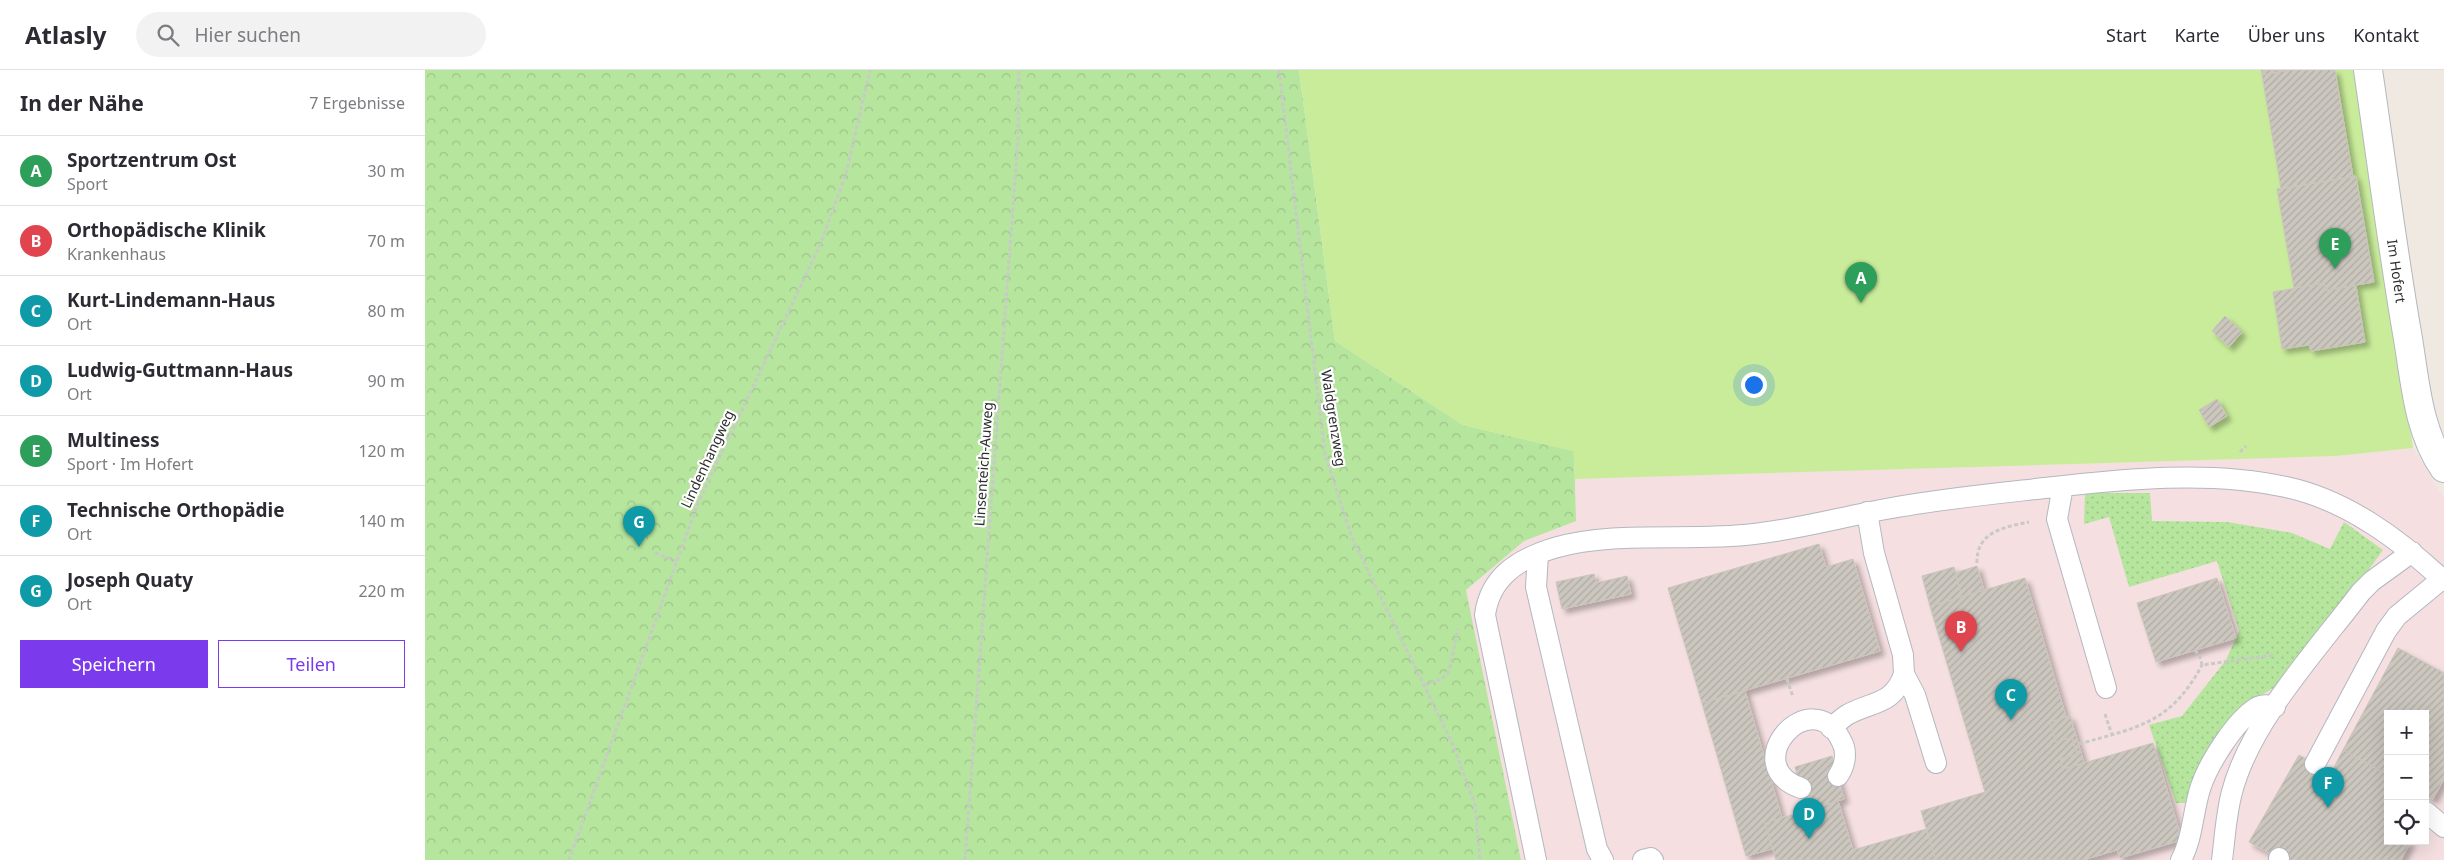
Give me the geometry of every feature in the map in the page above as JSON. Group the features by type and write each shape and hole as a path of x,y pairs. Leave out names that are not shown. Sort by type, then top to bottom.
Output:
{"street":[{"name":"Im Hofert","path":"2368,70 2403,311 2422,418 2429,438 2444,468"}],"lane":[{"path":"1536,860 1485,615 1487,603 1491,590 1501,577 1513,567 1554,548 1595,540 1752,534 1805,527 1867,512 1932,500 2113,480 2167,478 2259,482 2288,487 2349,510 2413,552 2443,580 2397,616 2386,631 2315,764"},
{"path":"2063,486 2057,519 2106,688"},
{"path":"1831,728 1847,715 1881,702 1890,696 1901,682 1904,674 1903,655 1874,553 1867,512"},
{"path":"2222,860 2230,800 2240,767 2275,707 2361,592 2372,581 2413,552"},
{"path":"1538,554 1537,587 1543,620 1597,849 1603,860"},
{"path":"1904,674 1915,695 1936,763"},
{"path":"2181,860 2201,786 2210,766 2241,723 2257,707 2266,704 2275,707"},
{"path":"1801,788 1789,782 1780,772 1775,752 1780,738 1789,728 1801,722 1814,720 1831,728 1840,737 1845,749 1844,762 1838,776"},
{"path":"2429,814 2444,827"},
{"path":"1643,860 1651,858 1653,860"}],"path":[{"name":"Lindenhangweg","path":"569,860 698,503 821,242 847,170 870,70"},
{"name":"Linsenteich-Auweg","path":"965,860 1017,148 1019,70"},
{"name":"Waldgrenzweg","path":"1279,70 1325,454 1352,538 1453,745 1475,805 1480,860"},
{"path":"1977,563 1980,546 1992,532 2028,522 2057,519"},
{"path":"655,552 676,561"},
{"path":"1424,684 1442,679 1449,671 1459,625 1467,613 1487,603"},
{"path":"2079,744 2145,725 2162,716 2185,693 2202,665 2200,657 2195,650"},
{"path":"2202,665 2284,654"}],"shaded area":[{"path":"2413,448 2444,499 2444,860 1521,860 1466,590 1524,541 1576,521 1575,479 2336,456"}],"green space":[{"path":"425,70 1299,70 1335,341 1463,425 1574,451 1576,521 1524,541 1466,590 1521,860 425,860"},
{"path":"1299,70 2356,70 2413,448 2336,456 1575,479 1573,451 1463,425 1335,341"},
{"path":"2085,493 2150,493 2152,521 2227,522 2292,533 2330,549 2344,522 2383,550 2319,638 2282,683 2246,704 2189,803 2176,803 2149,725 2182,716 2226,660 2239,631 2217,561 2129,587 2109,517 2084,524"}],"building":[{"path":"2261,70 2290,70 2262,75"},
{"path":"2290,70 2335,70 2353,177 2281,189 2262,75"},
{"path":"2356,176 2374,282 2326,290 2324,283 2294,288 2277,189"},
{"path":"2324,283 2326,290 2356,286 2365,342 2311,351 2309,345 2282,349 2273,292"},
{"path":"2225,316 2242,332 2229,347 2212,331"},
{"path":"2217,399 2227,416 2209,427 2199,410"},
{"path":"1819,544 1826,567 1853,559 1880,651 1702,703 1668,588"},
{"path":"1977,566 1984,590 1962,597 1955,573"},
{"path":"1954,567 1962,597 1930,606 1922,576"},
{"path":"1594,574 1596,583 1627,576 1631,594 1562,609 1556,582"},
{"path":"2025,578 2066,717 2050,722 2056,742 2072,737 2077,754 2060,759 2063,769 2153,743 2182,840 2120,858 2117,850 2083,860 1936,860 1921,811 1985,792 1930,606"},
{"path":"2217,578 2236,638 2156,662 2137,603"},
{"path":"2398,648 2444,673 2444,779 2433,799 2429,797 2429,710 2384,710 2384,773 2343,750"},
{"path":"1745,691 1782,818 1765,823 1772,849 1746,856 1702,703"},
{"path":"2070,716 2084,763 2063,769 2060,759 2077,754 2075,746 2072,737 2056,742 2050,722"},
{"path":"2343,750 2384,773 2384,845 2409,845 2401,860 2282,860 2249,842 2299,755 2331,773"},
{"path":"1832,756 1844,799 1807,810 1795,767"},
{"path":"1838,801 1853,850 1926,829 1936,860 1776,860 1765,823"}],"place":[{"name":"Multiness","path":"2335,269"},
{"name":"Sportzentrum Ost","path":"1861,303"},
{"name":"Joseph Quaty","path":"639,547"},
{"name":"Orthopädische Klinik","path":"1961,652"},
{"name":"Kurt-Lindemann-Haus","path":"2011,720"},
{"name":"Technische Orthopädie","path":"2328,808"},
{"name":"Ludwig-Guttmann-Haus","path":"1809,839"}]}
